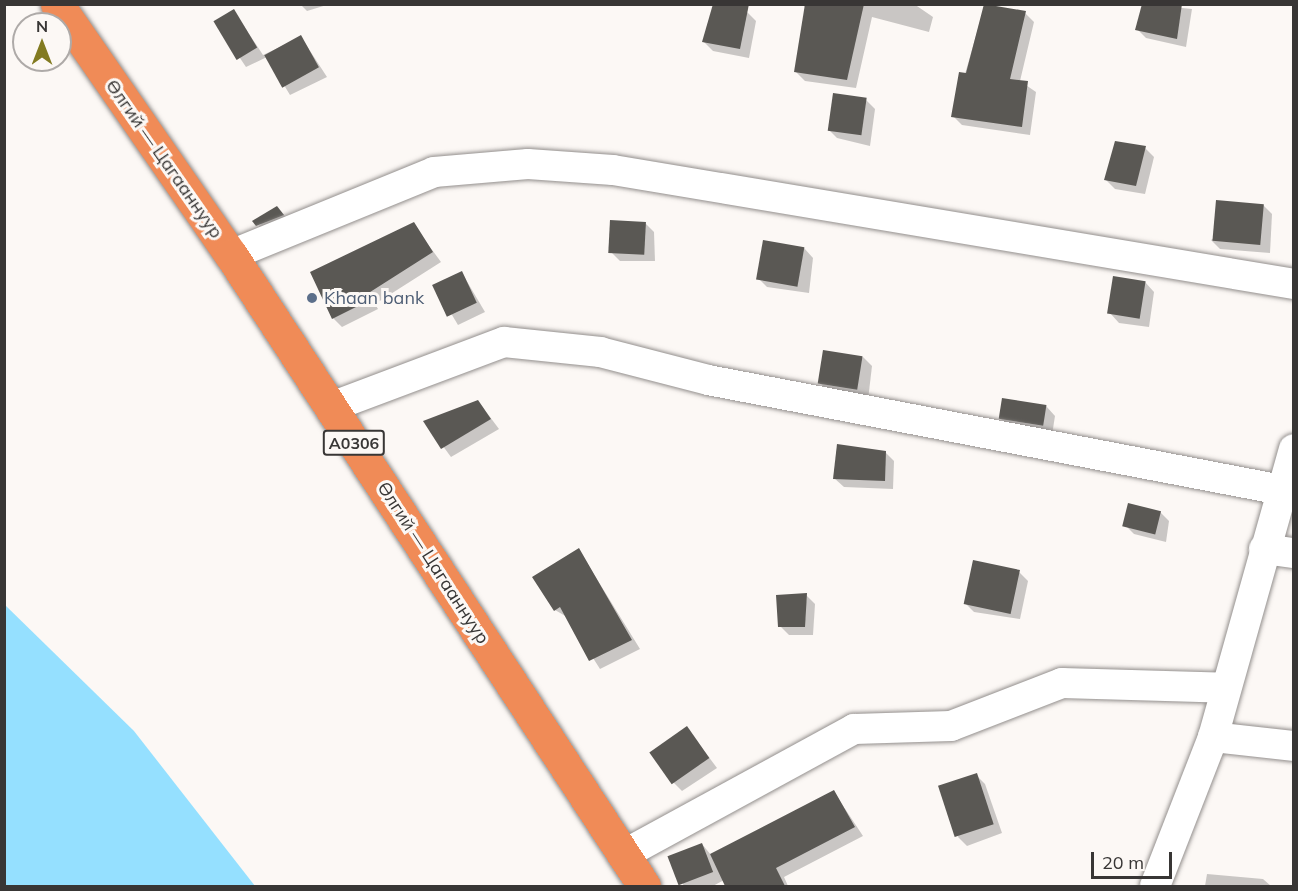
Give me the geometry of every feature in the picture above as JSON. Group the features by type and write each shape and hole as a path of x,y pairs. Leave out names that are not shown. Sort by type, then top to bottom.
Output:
{"highway":[{"name":"Өлгий — Цагааннуур","path":"57,4 231,255 644,886"}],"street":[{"path":"231,255 434,172 528,164 613,170 1293,284"},
{"path":"331,407 504,342 600,352 708,380 1282,490"},
{"path":"1155,886 1213,737 1293,449"},
{"path":"1264,549 1293,553"},
{"path":"623,855 854,729 951,726 1062,683 1226,688"},
{"path":"1213,737 1293,746"}],"water":[{"path":"4,604 134,731 255,886 5,886"}],"building":[{"path":"713,4 749,4 740,49 702,42"},
{"path":"805,4 864,4 847,80 794,72"},
{"path":"984,4 1026,11 1010,79 1028,81 1022,127 951,117 959,72 966,73"},
{"path":"1142,4 1182,4 1177,39 1135,30"},
{"path":"234,9 257,48 237,60 213,21"},
{"path":"301,35 319,67 282,88 264,55"},
{"path":"833,93 867,98 861,135 828,131"},
{"path":"1115,141 1146,146 1136,186 1104,180"},
{"path":"1216,200 1264,204 1260,245 1212,241"},
{"path":"277,206 284,215 256,226 252,221"},
{"path":"610,220 646,222 644,255 608,253"},
{"path":"414,222 433,252 367,294 370,300 332,319 310,272"},
{"path":"763,240 804,247 797,287 756,279"},
{"path":"462,271 477,303 447,317 432,285"},
{"path":"1113,276 1146,281 1140,319 1107,314"},
{"path":"823,350 863,356 857,390 818,384"},
{"path":"1002,398 1046,405 1043,426 999,419"},
{"path":"478,400 491,419 441,449 423,421"},
{"path":"837,444 886,451 885,481 833,479"},
{"path":"1128,503 1161,511 1155,535 1122,526"},
{"path":"579,548 632,640 589,661 560,607 554,611 532,577"},
{"path":"973,560 1020,570 1011,614 964,604"},
{"path":"807,593 805,627 778,627 776,595"},
{"path":"687,726 709,758 672,784 649,752"},
{"path":"977,773 994,824 955,837 938,786"},
{"path":"834,790 855,827 776,868 785,886 725,886 710,854"},
{"path":"702,843 713,872 679,885 667,856"}],"place":[{"name":"Khaan bank","path":"312,298"}]}
